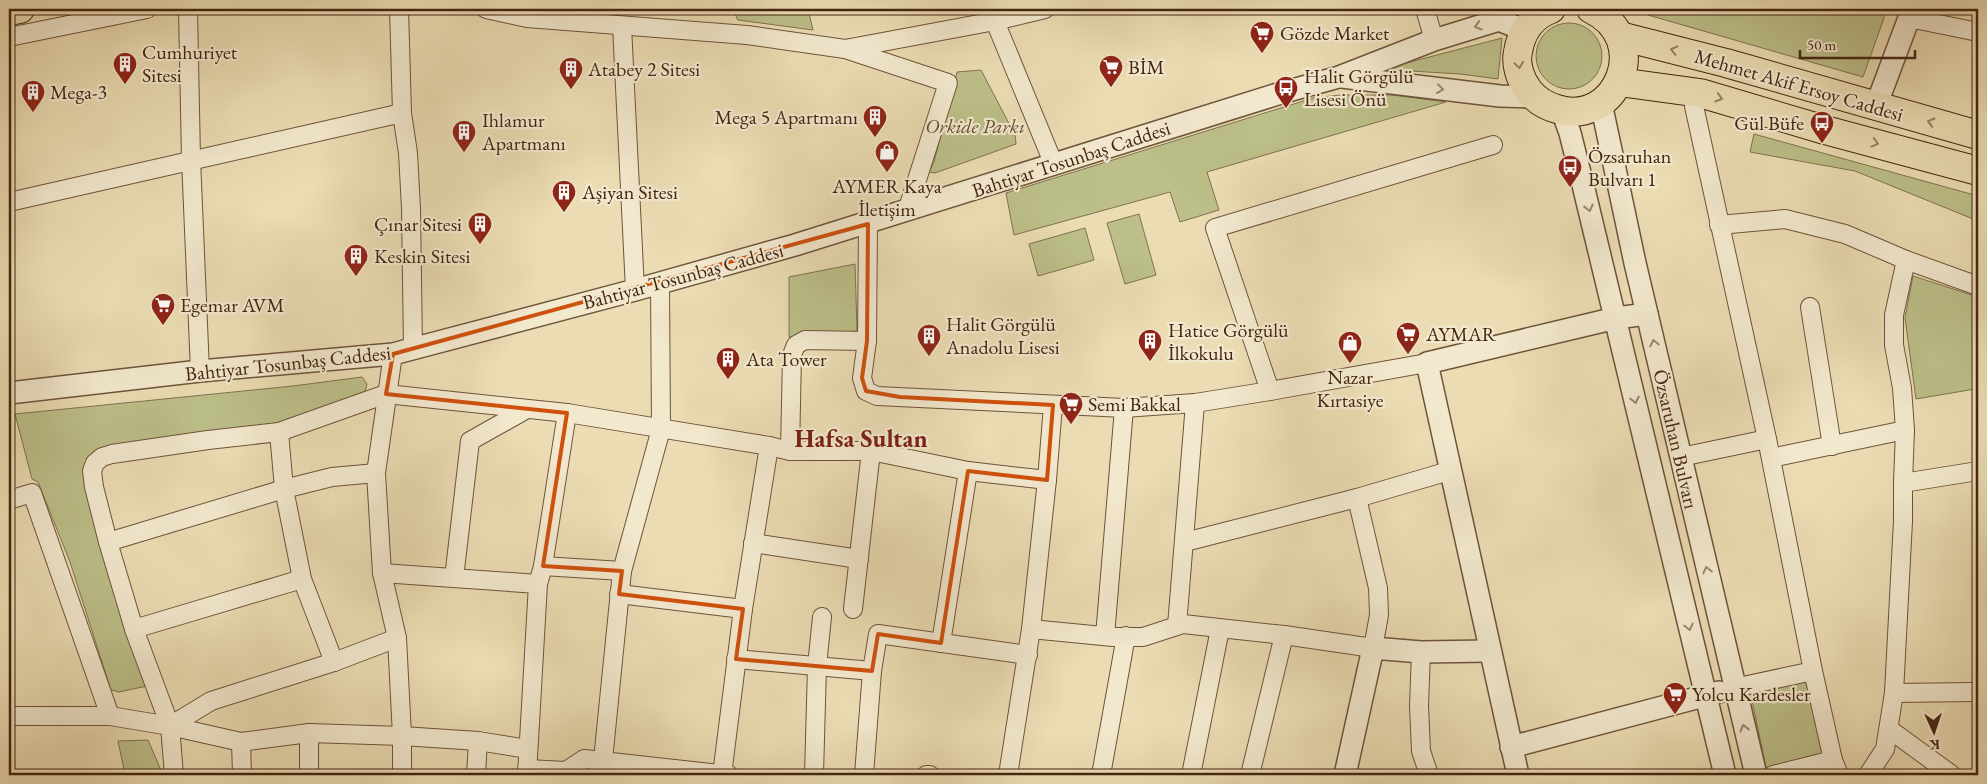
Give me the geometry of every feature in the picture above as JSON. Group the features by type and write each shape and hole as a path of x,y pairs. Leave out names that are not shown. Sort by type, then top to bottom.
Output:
{"main road":[{"path":"9,11 20,9"},
{"path":"1538,16 1517,54 1518,70 1524,85 1534,97 1547,106 1562,111 1576,112 1601,103 1611,94 1619,82 1624,67 1624,52 1620,36 1612,23 1600,13 1590,9"},
{"name":"Mehmet Akif Ersoy Caddesi","path":"1620,36 1726,63 1978,135"},
{"name":"Mehmet Akif Ersoy Caddesi","path":"1619,82 1700,93 1825,130 1978,171"}],"street":[{"path":"9,36 147,9"},
{"path":"188,9 191,159 200,371"},
{"path":"399,9 402,113 408,153 411,208 403,351 386,394 376,473 382,573 397,638 402,775"},
{"path":"486,9 528,18 747,35 845,49 948,83 907,211"},
{"path":"845,49 992,15 1045,9"},
{"path":"1425,9 1434,40"},
{"path":"1876,106 1911,12 1978,32"},
{"path":"992,15 1054,165"},
{"name":"Bahtiyar Tosunbaş Caddesi","path":"9,393 200,371 403,351 635,290 868,224 1281,92 1340,77 1434,40 1499,20 1538,16"},
{"path":"622,26 635,290"},
{"name":"Bahtiyar Tosunbaş Caddesi","path":"1340,77 1500,96 1534,97"},
{"name":"Özsaruhan Bulvarı","path":"1601,103 1635,263 1756,775"},
{"path":"1694,106 1767,439 1813,671 1836,768 1773,775"},
{"name":"Özsaruhan Bulvarı","path":"1562,111 1570,132 1616,318 1725,775"},
{"path":"9,202 191,159 402,113"},
{"path":"1270,391 1215,228 1493,144"},
{"path":"1719,225 1785,219 1845,234 1906,260 1978,286"},
{"path":"868,224 867,341 862,378 866,390 877,396 1124,408 1195,402 1270,391 1427,363 1616,318 1647,314"},
{"path":"1868,775 1885,749 1894,693 1903,521 1905,430 1902,388 1894,345 1894,322 1906,260"},
{"path":"614,766 619,594 622,571 660,429 660,283"},
{"path":"1810,307 1832,446"},
{"path":"790,452 792,355 796,345 805,340 867,341"},
{"path":"1427,363 1449,471 1518,775"},
{"path":"174,775 170,726 134,629 94,487 92,471 95,463 102,457 208,440 279,432 386,394 567,413 770,446 790,452 871,451 968,471 1048,480"},
{"path":"1177,626 1195,402"},
{"path":"1008,775 1028,655 1048,480 1053,405"},
{"path":"454,578 470,441 527,408"},
{"path":"1105,636 1124,408"},
{"path":"567,413 543,566 538,584 527,772 566,771 584,759 614,766 729,775"},
{"path":"1771,458 1905,430"},
{"path":"279,432 284,489 302,579 334,662"},
{"path":"1681,457 1767,439"},
{"path":"722,775 743,609 770,446"},
{"path":"854,610 871,451"},
{"path":"1903,483 1978,470"},
{"path":"941,643 968,471"},
{"path":"1185,542 1356,498 1449,471"},
{"path":"108,542 284,489 332,477 376,473"},
{"path":"9,500 32,493 110,716"},
{"path":"1345,775 1379,615 1378,588 1356,498"},
{"path":"753,543 860,559"},
{"path":"543,566 622,571"},
{"path":"382,573 538,584"},
{"path":"134,629 302,579"},
{"path":"619,594 743,609"},
{"path":"814,775 818,666 822,617"},
{"path":"1031,629 1105,636 1143,637 1183,624 1284,635 1373,648 1421,652 1489,651"},
{"path":"1191,775 1220,629"},
{"path":"864,775 872,671 878,634 1028,655"},
{"path":"1250,775 1284,635"},
{"path":"1101,775 1126,636"},
{"path":"170,726 211,701 334,662 397,638"},
{"path":"1421,652 1418,706 1420,751 1429,775"},
{"path":"736,659 872,671"},
{"path":"1511,747 1705,695 1813,671"},
{"path":"1894,693 1978,692"},
{"path":"9,716 110,716 170,726 242,742 309,733 478,741 528,749"},
{"path":"1889,729 1952,775"},
{"path":"309,733 309,775"},
{"path":"476,775 478,741"},
{"path":"242,742 242,775"}],"highlighted area":[{"path":"868,224 867,341 862,378 866,391 900,397 1053,405 1047,480 968,471 941,643 878,634 872,671 736,659 743,609 619,594 622,571 543,566 567,413 386,394 393,354"}],"green space":[{"path":"742,9 808,9 813,30 738,20 735,14"},
{"path":"1649,9 1884,9 1884,18 1863,77 1648,15"},
{"path":"1563,23 1575,23 1587,28 1597,38 1602,50 1600,69 1587,84 1575,89 1563,89 1551,84 1541,74 1536,62 1536,50 1541,38 1551,28"},
{"path":"1502,38 1498,79 1460,74 1394,70 1391,67"},
{"name":"Orkide Parkı","path":"981,70 1015,135 1016,144 935,173 929,172 934,162 957,72"},
{"path":"1341,95 1392,95 1446,102 1207,172 1219,210 1180,222 1170,192 1014,235 1006,193 1313,98"},
{"path":"1754,134 1978,196 1978,221 1855,171 1750,152"},
{"path":"1139,214 1156,275 1125,284 1107,223"},
{"path":"1085,228 1094,260 1038,276 1029,244"},
{"path":"855,264 857,331 789,337 789,277"},
{"path":"1913,276 1978,297 1978,393 1975,389 1916,399 1905,318"},
{"path":"362,377 367,384 365,392 287,427 94,460 86,468 110,580 118,607 127,634 152,685 119,692 111,690 70,562 38,482 32,479 15,414 293,386"},
{"path":"1809,678 1826,754 1767,772 1750,691"},
{"path":"148,740 163,775 125,775 118,741"}],"place":[{"name":"Gözde Market","path":"1262,54"},
{"name":"Cumhuriyet Sitesi","path":"125,85"},
{"name":"BİM","path":"1111,88"},
{"name":"Atabey 2 Sitesi","path":"571,90"},
{"name":"Halit Görgülü Lisesi Önü","path":"1286,109"},
{"name":"Mega-3","path":"33,113"},
{"name":"Mega 5 Apartmanı","path":"875,138"},
{"name":"Gül Büfe","path":"1822,144"},
{"name":"Ihlamur Apartmanı","path":"464,153"},
{"name":"AYMER Kaya İletişim","path":"887,173"},
{"name":"Özsaruhan Bulvarı 1","path":"1570,188"},
{"name":"Aşiyan Sitesi","path":"564,213"},
{"name":"Çınar Sitesi","path":"480,245"},
{"name":"Keskin Sitesi","path":"356,277"},
{"name":"Egemar AVM","path":"163,326"},
{"name":"AYMAR","path":"1408,355"},
{"name":"Halit Görgülü Anadolu Lisesi","path":"929,357"},
{"name":"Hatice Görgülü İlkokulu","path":"1150,362"},
{"name":"Nazar Kırtasiye","path":"1350,364"},
{"name":"Ata Tower","path":"728,380"},
{"name":"Semi Bakkal","path":"1071,425"},
{"name":"Yolcu Kardesler","path":"1675,715"}],"district":[{"name":"Hafsa Sultan","path":"861,438"}]}
